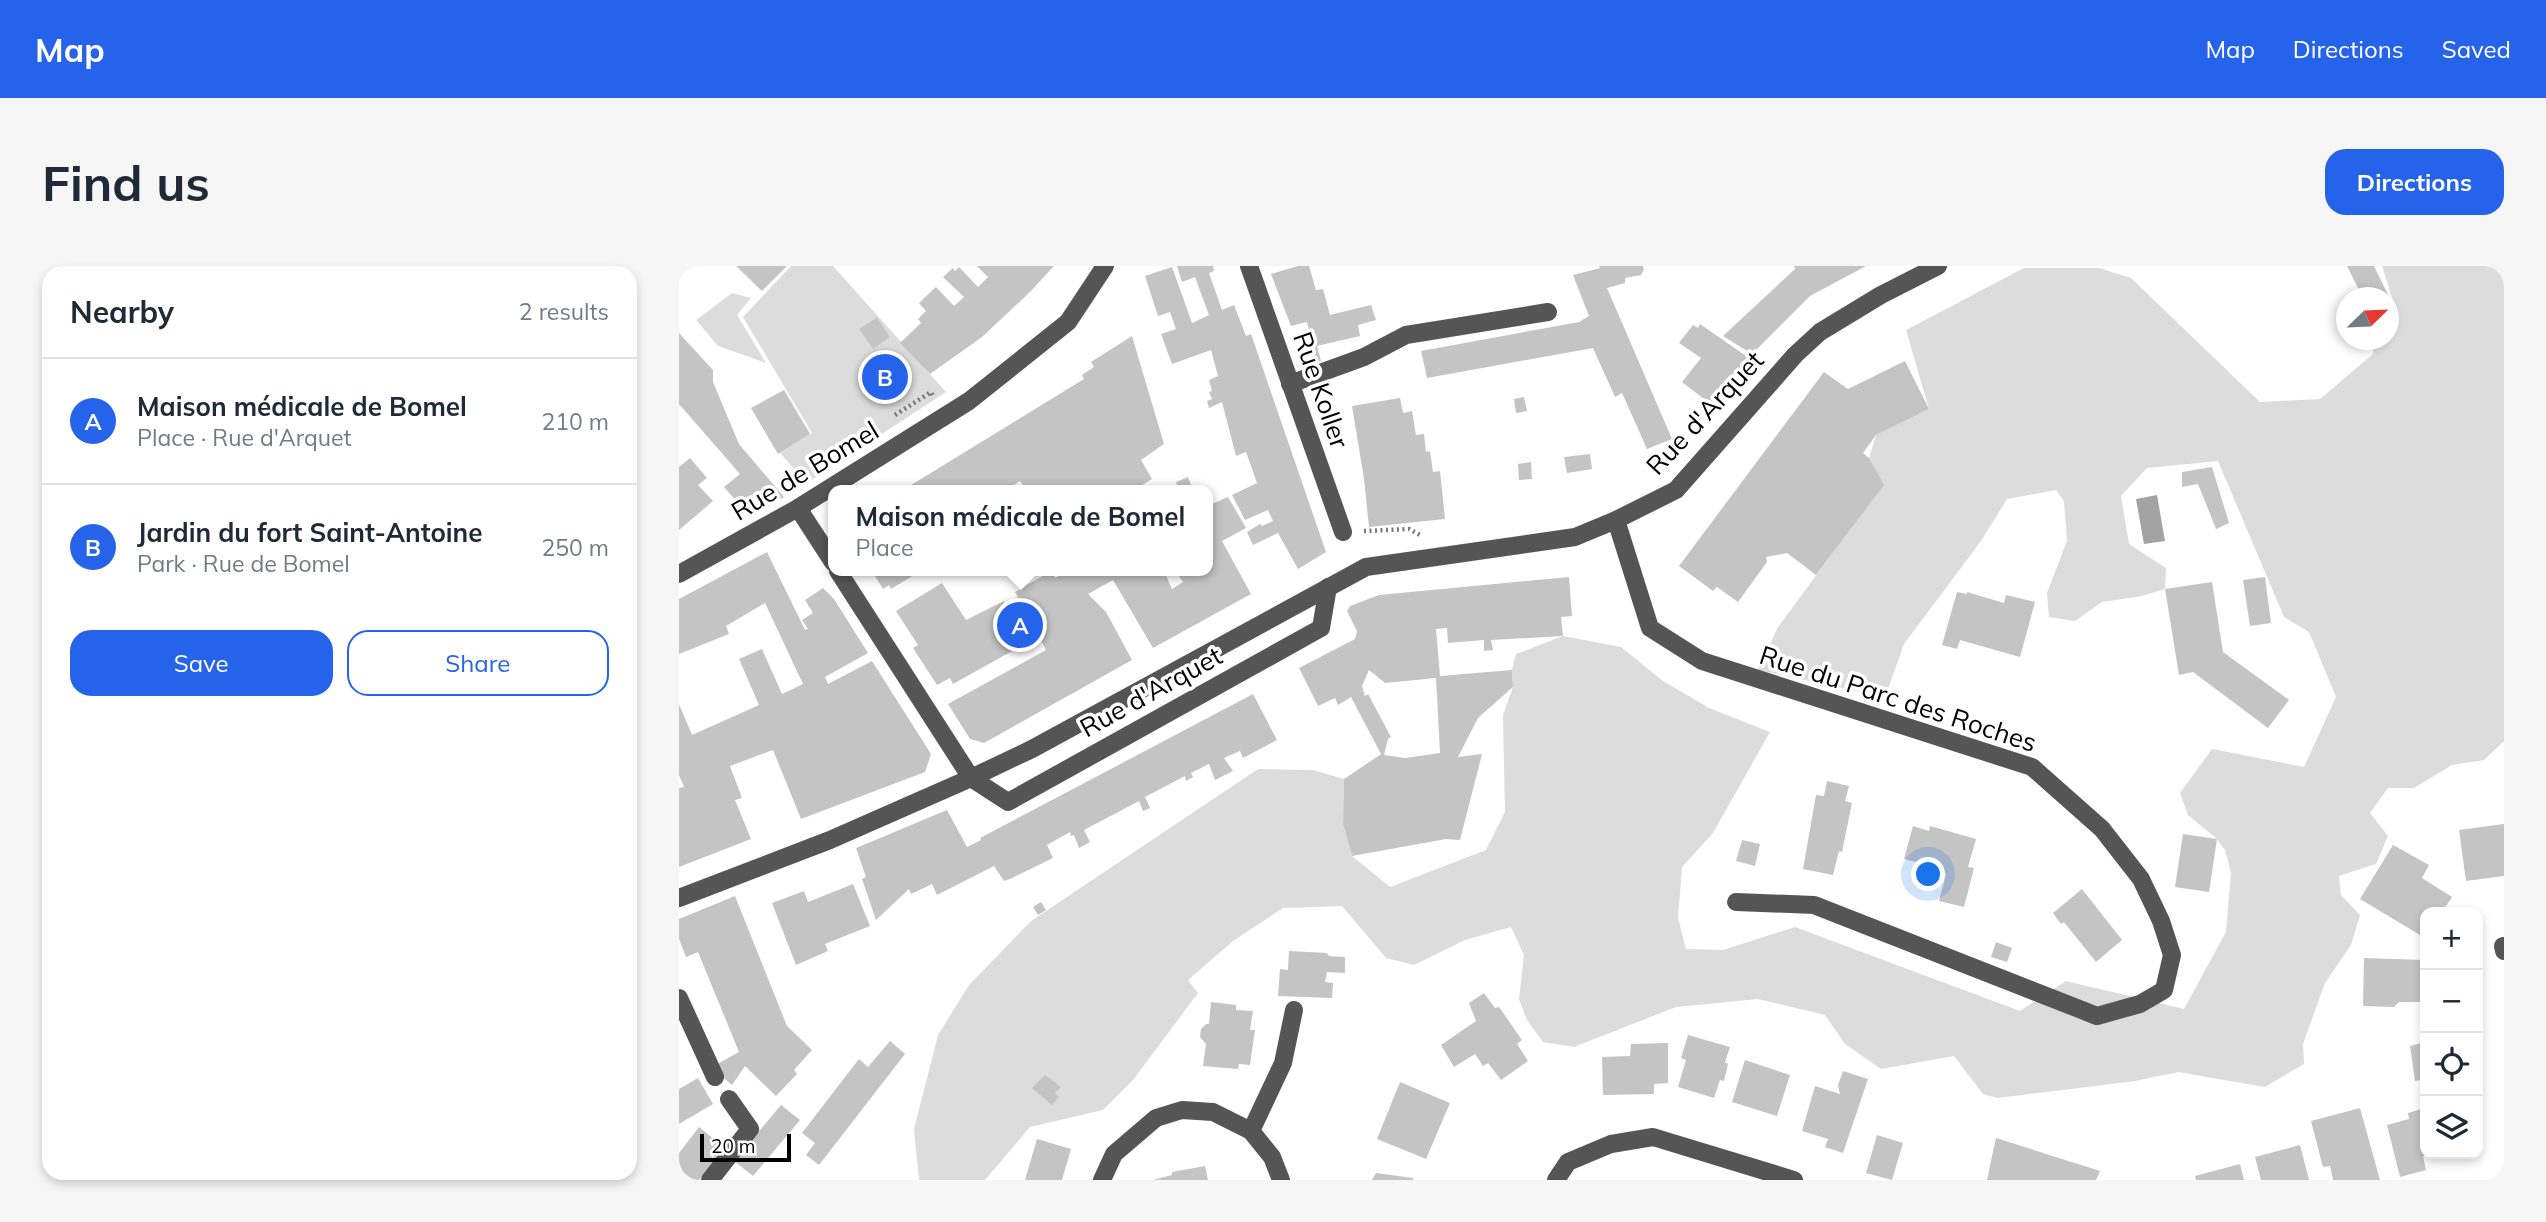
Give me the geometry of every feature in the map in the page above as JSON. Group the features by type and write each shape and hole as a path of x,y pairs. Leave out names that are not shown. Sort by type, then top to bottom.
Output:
{"street":[{"name":"Rue de Bomel","path":"835,485 969,401 1068,322 1105,266"},
{"name":"Rue Koller","path":"1249,266 1342,532"},
{"name":"Rue d'Arquet","path":"679,898 830,840 1032,749 1366,567 1575,537 1676,490 1795,355 1820,332 1881,295 1938,266"},
{"path":"1290,384 1364,357 1406,335 1548,312"},
{"name":"Rue de Bomel","path":"679,574 828,489"},
{"path":"798,508 828,554"},
{"name":"Rue du Parc des Roches","path":"1616,520 1650,628 1702,661 2032,767 2102,829 2141,879 2161,921 2172,955 2164,990 2140,1004 2097,1016 1814,905 1736,901"},
{"path":"841,576 971,778"},
{"name":"Rue d'Arquet","path":"971,778 1008,802 1321,628 1328,587"},
{"path":"679,998 715,1077"},
{"path":"1251,1131 1283,1063 1294,1010"},
{"path":"710,1180 750,1129 730,1099"},
{"path":"1102,1180 1114,1154 1156,1118 1182,1110 1213,1112 1251,1131 1272,1157 1281,1180"},
{"path":"1556,1180 1568,1162 1611,1144 1653,1137 1794,1180"}],"shaded area":[{"path":"791,266 833,266 946,392 807,483 780,453 812,433 743,317","holes":["877,317 890,337 873,348 859,329"]},
{"path":"2382,266 2504,266 2504,741 2484,760 2452,765 2414,788 2388,788 2370,813 2388,836 2376,864 2339,876 2341,895 2360,915 2351,945 2325,983 2303,1044 2304,1064 2265,1087 2178,1072 2135,1081 1997,1098 1983,1094 1954,1056 1881,1069 1845,1044 1825,1015 1758,999 1676,1007 1574,1047 1543,1042 1527,1020 1519,999 1524,955 1511,927 1465,940 1414,965 1386,958 1342,906 1283,908 1233,941 1188,980 1198,993 1133,1080 1103,1110 1030,1127 985,1180 919,1180 914,1129 938,1035 969,985 1031,921 1258,769 1313,770 1344,779 1343,824 1352,856 1390,887 1486,850 1505,812 1503,715 1513,687 1512,670 1516,654 1563,636 1621,647 1663,681 1709,708 1770,732 1713,833 1682,867 1678,918 1686,949 1723,950 1795,927 2020,1011 2066,981 2184,1009 2226,932 2231,873 2225,850 2217,839 2188,815 2180,793 2212,749 2304,767 2336,697 2309,632 2284,617 2218,461 2147,468 2121,496 2129,544 2166,568 2165,589 2142,596 2102,602 2075,621 2049,617 2047,593 2067,541 2064,501 2056,490 2007,499 1981,541 1904,644 1885,697 1758,670 1778,627 1883,485 1869,458 1876,435 1929,409 1906,330 2024,268 2099,268 2131,278 2260,402 2320,399 2373,354 2373,350 2399,350 2399,287 2389,287"},
{"path":"732,293 751,298 737,315 766,363 718,346 696,320"},
{"path":"2157,495 2165,541 2144,544 2136,499"}],"building":[{"path":"736,266 787,266 762,291"},
{"path":"977,266 1054,266 982,337 930,374 900,343 921,323 918,319 926,311 919,303 936,287 954,306 964,297 943,277 953,268 955,271 959,267 978,287 988,277"},
{"path":"1177,266 1213,266 1214,271 1209,273 1222,310 1234,305 1246,336 1251,334 1326,552 1298,569 1278,533 1253,545 1247,532 1260,524 1262,526 1273,521 1268,510 1245,520 1232,495 1257,483 1246,452 1236,456 1222,402 1209,408 1207,401 1212,399 1209,392 1212,391 1209,380 1218,376 1211,350 1172,364 1161,334 1176,329 1170,312 1158,316 1145,276 1172,267 1192,323 1209,315 1195,277 1182,282"},
{"path":"1298,266 1309,266 1316,290 1323,289 1330,315 1371,305 1376,320 1358,325 1360,336 1317,346 1321,361 1304,366 1298,349 1313,346 1307,322 1291,326 1271,274"},
{"path":"1599,266 1643,266 1641,275 1625,278 1625,283 1607,288 1672,439 1647,449 1622,393 1615,397 1593,348 1427,378 1421,351 1579,322 1589,316 1573,275 1600,268"},
{"path":"1794,266 1866,266 1810,296 1752,354 1723,336 1795,269"},
{"path":"2347,266 2374,266 2384,287 2358,287"},
{"path":"877,317 890,337 873,349 859,329"},
{"path":"1700,324 1749,358 1713,406 1682,382 1701,358 1679,343 1693,325 1698,328"},
{"path":"679,333 713,370 713,382 739,444 784,497 750,517 724,487 740,474 679,404"},
{"path":"1132,336 1164,444 1141,460 1152,479 1142,485 1023,485 1020,481 1013,485 911,485 1084,379 1082,375 1094,367 1091,362"},
{"path":"1905,361 1929,409 1876,435 1863,453 1869,458 1884,485 1816,575 1787,553 1766,557 1767,562 1738,602 1717,587 1713,591 1679,566 1824,372 1848,389"},
{"path":"784,390 810,434 778,454 751,408"},
{"path":"1524,397 1527,411 1516,413 1514,399"},
{"path":"1400,398 1403,413 1412,411 1416,435 1424,434 1426,452 1430,451 1433,472 1440,471 1445,519 1369,527 1352,406"},
{"path":"1590,454 1592,469 1567,473 1564,457"},
{"path":"690,458 707,478 698,485 713,501 679,530 679,467"},
{"path":"1531,462 1532,479 1519,480 1518,464"},
{"path":"2212,467 2229,523 2216,529 2198,484 2182,487 2182,472"},
{"path":"1188,477 1191,485 1177,485 1176,482"},
{"path":"1228,497 1246,528 1222,541 1251,594 1153,648 1113,580 1088,594 1106,612 1132,660 984,743 970,739 948,704 1046,650 1039,636 953,684 950,678 937,685 913,648 918,645 896,611 942,583 966,620 1018,597 1015,592 1042,576 1166,576 1172,589 1183,582 1179,576 1213,576 1213,503"},
{"path":"767,552 805,630 808,629 802,620 813,613 805,600 823,588 834,599 868,653 825,677 828,684 872,661 931,754 925,772 801,819 773,750 730,766 742,798 735,800 751,839 679,867 679,788 684,787 679,775 679,704 692,735 759,705 739,659 762,649 782,694 803,684 765,603 726,626 729,634 679,654 679,599"},
{"path":"875,576 912,576 891,589 889,585 883,589"},
{"path":"1569,577 1572,616 1561,617 1563,636 1491,640 1493,650 1484,651 1484,640 1448,643 1447,628 1436,629 1440,676 1512,670 1513,687 1478,718 1458,757 1482,754 1460,840 1446,839 1352,856 1343,824 1344,779 1381,754 1351,697 1338,705 1335,698 1318,706 1299,668 1355,639 1357,631 1347,611 1350,606 1379,595","holes":["1369,670 1385,683 1436,678 1440,753 1405,758 1384,755 1391,737 1368,694 1365,696 1362,686"]},
{"path":"2265,577 2271,623 2250,626 2243,580"},
{"path":"2212,582 2223,652 2289,700 2268,728 2193,672 2179,675 2165,589"},
{"path":"1957,592 1967,592 2004,603 2006,595 2035,602 2020,657 1960,640 1957,649 1942,645"},
{"path":"1253,694 1277,740 1243,758 1240,751 1224,758 1233,771 1215,780 1209,764 1191,773 1193,777 1186,781 1185,776 1145,797 1150,808 1143,811 1139,801 1084,830 1090,842 1079,848 1070,832 1047,845 1053,858 1010,879 1004,881 994,866 937,895 932,884 911,894 909,889 876,920 862,879 866,877 856,848 947,810 967,847"},
{"path":"1827,781 1849,786 1845,801 1852,803 1842,852 1839,851 1833,875 1803,869 1816,795 1824,796"},
{"path":"2504,824 2504,876 2466,881 2459,830"},
{"path":"1913,826 1929,831 1930,826 1976,839 1968,867 1974,868 1964,907 1939,901 1946,874 1919,867 1920,863 1904,859"},
{"path":"2183,834 2217,839 2209,892 2175,887"},
{"path":"1742,840 1760,844 1755,866 1736,861"},
{"path":"2393,845 2429,865 2422,878 2452,897 2445,907 2420,907 2420,935 2360,899"},
{"path":"853,884 870,926 825,944 828,951 796,965 772,903 804,891 808,902"},
{"path":"2082,889 2122,940 2096,962 2064,922 2061,924 2053,913"},
{"path":"735,896 787,1026 812,1050 794,1070 797,1074 776,1096 745,1066 732,1085 718,1073 719,1063 739,1052 698,952 686,957 679,939 679,919"},
{"path":"1041,902 1046,910 1038,915 1033,907"},
{"path":"1996,942 2012,948 2007,962 1991,957"},
{"path":"1289,951 1345,957 1345,973 1327,972 1325,982 1333,983 1332,998 1278,996 1280,969 1288,970"},
{"path":"2364,958 2420,960 2420,1002 2399,1002 2394,1007 2363,1006"},
{"path":"1484,993 1495,1008 1499,1007 1522,1040 1517,1044 1528,1061 1501,1080 1488,1063 1483,1066 1475,1054 1454,1067 1441,1045 1476,1021 1469,1003"},
{"path":"1211,1002 1236,1005 1236,1010 1253,1011 1250,1030 1255,1030 1250,1065 1239,1064 1238,1069 1203,1066 1206,1044 1200,1037 1201,1029 1209,1024"},
{"path":"1688,1035 1730,1047 1725,1062 1728,1064 1724,1081 1720,1080 1714,1098 1678,1087 1686,1060 1681,1058"},
{"path":"890,1041 905,1054 819,1165 806,1155 815,1143 802,1133 859,1059 868,1067"},
{"path":"1668,1043 1668,1083 1654,1084 1654,1094 1603,1095 1602,1057 1630,1056 1631,1044"},
{"path":"2420,1043 2420,1080 2415,1081 2410,1046"},
{"path":"1745,1060 1790,1075 1777,1116 1732,1102"},
{"path":"1843,1071 1868,1079 1843,1153 1825,1147 1828,1139 1802,1131 1815,1086 1840,1094 1838,1085"},
{"path":"1045,1075 1061,1087 1055,1093 1059,1097 1052,1105 1032,1088"},
{"path":"698,1078 713,1104 679,1124 679,1089"},
{"path":"1400,1082 1450,1103 1426,1159 1377,1139"},
{"path":"781,1105 800,1120 753,1176 734,1161"},
{"path":"2360,1108 2380,1180 2333,1180 2330,1166 2323,1167 2311,1121"},
{"path":"2420,1109 2420,1159 2424,1159 2426,1170 2400,1177 2387,1125 2409,1119 2408,1113"},
{"path":"699,1127 725,1148 699,1180 679,1180 679,1153"},
{"path":"1877,1135 1903,1143 1892,1180 1866,1173"},
{"path":"1996,1138 2100,1171 2096,1180 1987,1180"},
{"path":"1037,1139 1071,1149 1062,1180 1025,1180"},
{"path":"2300,1145 2309,1180 2261,1180 2255,1157"},
{"path":"2240,1164 2244,1180 2196,1180 2195,1176"},
{"path":"1205,1166 1208,1180 1153,1180 1172,1175 1172,1172"},
{"path":"1376,1173 1413,1178 1413,1180 1372,1180"}],"place":[{"name":"Jardin du fort Saint-Antoine","path":"885,377"},
{"name":"Maison médicale de Bomel","path":"1020,625"}]}
